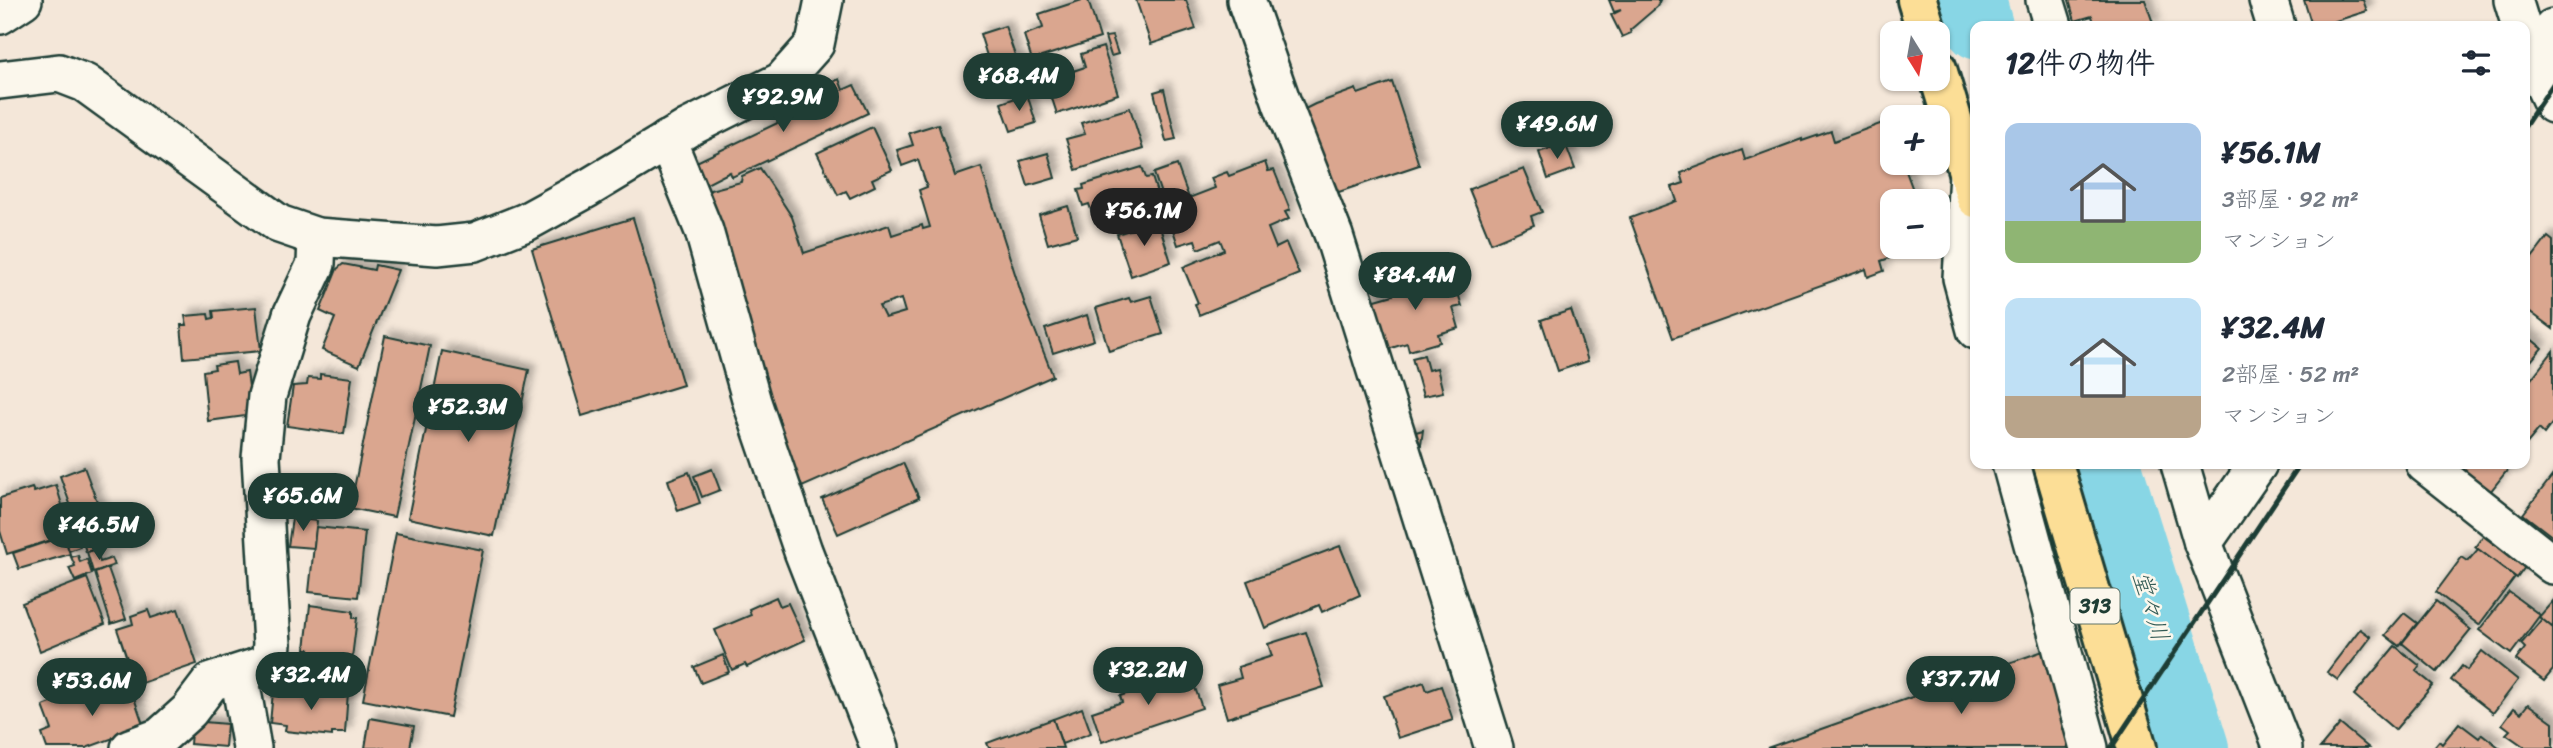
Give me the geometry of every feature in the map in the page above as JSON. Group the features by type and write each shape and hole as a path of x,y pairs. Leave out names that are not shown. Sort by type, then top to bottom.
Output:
{"highway":[{"path":"1917,0 1923,21"},
{"path":"1944,91 1970,179"},
{"name":"313","path":"2054,469 2137,748"}],"street":[{"path":"0,15 23,0"},
{"path":"0,80 59,73 85,83 279,224 317,237 437,246 475,242 526,222 667,140 782,81 815,44 824,0"},
{"path":"1246,0 1282,103 1334,236 1494,748"},
{"path":"2045,0 2051,21"},
{"path":"2267,0 2274,21"},
{"path":"2513,0 2519,21"},
{"path":"2530,46 2553,28"},
{"path":"2530,57 2553,104"},
{"path":"667,140 704,231 752,402 803,551 880,748"},
{"path":"1970,204 1962,278 1970,308"},
{"path":"150,744 189,711 211,682 270,663 272,644 261,458 267,396 292,315 316,264 317,237"},
{"path":"2012,469 2089,748"},
{"path":"2181,469 2203,543 2283,748"},
{"path":"2203,543 2255,469"},
{"path":"2431,469 2553,565"},
{"path":"239,674 252,748"}],"building":[{"path":"1088,0 1100,38 1032,60 1024,35 1043,28 1039,14"},
{"path":"1136,0 1186,0 1196,29 1151,44"},
{"path":"1609,0 1660,0 1657,7 1630,30 1631,33 1622,37 1611,15 1621,10 1614,12"},
{"path":"2069,0 2145,0 2152,21 2094,21 2092,16 2075,21"},
{"path":"2304,0 2363,0 2367,11 2336,21 2310,21"},
{"path":"1005,26 1019,67 993,75 980,34"},
{"path":"1112,36 1118,54 1111,56 1105,37"},
{"path":"1103,47 1118,94 1057,114 1046,80 1085,67 1081,54"},
{"path":"839,79 843,90 854,85 868,113 732,177 730,172 697,189 686,167 815,105 809,94"},
{"path":"1392,82 1419,165 1315,200 1285,119 1315,104 1356,89 1358,94"},
{"path":"1164,89 1176,139 1166,141 1154,92"},
{"path":"1027,94 1036,123 1011,131 1001,103"},
{"path":"1130,108 1143,149 1076,170 1066,139 1085,134 1081,123"},
{"path":"938,124 955,176 981,167 1025,305 1053,376 784,495 695,194 741,182 742,176 760,168 792,217 804,253 889,225 892,235 922,225 923,229 930,227 919,190 927,187 918,160 902,166 897,150 913,145 909,133","holes":["901,299 905,312 885,318 879,306"]},
{"path":"1880,124 1880,175 1907,175 1913,189 1880,189 1880,259 1887,259 1881,261 1884,271 1868,277 1866,269 1673,338 1630,218 1677,201 1672,187 1684,183 1681,173 1742,150 1745,160 1831,131 1834,141"},
{"path":"872,127 892,170 872,179 875,186 850,198 846,191 838,195 817,153"},
{"path":"1565,143 1575,169 1548,179 1539,152"},
{"path":"1048,153 1055,178 1028,186 1020,161"},
{"path":"1265,162 1268,171 1274,170 1290,210 1285,212 1289,219 1268,228 1276,248 1286,243 1299,274 1199,315 1195,304 1198,303 1183,267 1224,250 1220,240 1198,249 1195,240 1178,245 1154,173 1177,165 1189,198 1215,188 1211,178 1227,172 1229,176"},
{"path":"1142,167 1146,178 1152,177 1159,199 1153,202 1155,209 1134,216 1132,210 1095,222 1089,204 1083,206 1078,190 1084,189 1083,185"},
{"path":"1524,169 1542,212 1531,216 1534,225 1491,243 1469,189"},
{"path":"1068,206 1077,236 1048,244 1039,215"},
{"path":"633,218 683,385 582,416 532,249"},
{"path":"1158,221 1171,262 1131,276 1117,234"},
{"path":"2548,237 2553,241 2553,329 2530,312 2530,260"},
{"path":"343,264 374,270 375,265 398,270 359,366 322,350 335,318 320,311 337,269"},
{"path":"1443,270 1444,276 1452,274 1462,306 1453,308 1459,328 1438,334 1440,342 1409,351 1407,343 1379,352 1365,303 1393,295 1390,286"},
{"path":"1151,296 1163,334 1109,351 1096,308 1129,298 1131,302"},
{"path":"256,307 261,351 184,358 181,325 187,325 185,316 208,314 209,319 214,318 213,311"},
{"path":"1571,310 1588,361 1558,371 1541,320"},
{"path":"1087,315 1094,340 1053,353 1045,329"},
{"path":"385,336 430,346 394,517 350,508"},
{"path":"2530,338 2542,348 2530,362"},
{"path":"442,351 529,370 494,536 408,518"},
{"path":"2553,351 2553,422 2544,434 2539,429 2530,440 2530,381"},
{"path":"1424,355 1428,370 1437,368 1443,392 1423,396 1412,358"},
{"path":"235,362 237,374 247,372 253,415 208,421 203,371 215,369 214,365"},
{"path":"320,374 352,378 344,434 287,426 293,386 307,385 308,378 320,379"},
{"path":"1423,430 1420,451 1398,437"},
{"path":"903,463 919,498 838,534 822,499"},
{"path":"84,467 107,528 82,537 60,476"},
{"path":"712,469 720,490 702,497 694,476"},
{"path":"2462,469 2508,469 2490,492"},
{"path":"689,472 700,503 678,511 668,480"},
{"path":"2553,475 2553,537 2523,514"},
{"path":"56,485 71,534 7,554 0,531 0,498 32,488 34,492"},
{"path":"292,518 317,521 314,548 288,546"},
{"path":"316,527 365,532 358,597 309,592"},
{"path":"105,532 109,545 86,552 82,539"},
{"path":"75,533 80,547 69,551 64,536"},
{"path":"396,533 483,550 450,717 363,700"},
{"path":"64,536 70,554 19,569 13,553"},
{"path":"2483,536 2525,567 2517,578 2475,547"},
{"path":"1340,546 1360,595 1322,612 1319,605 1265,628 1247,581"},
{"path":"96,549 100,562 112,558 115,565 93,572 87,552"},
{"path":"2478,549 2515,577 2479,625 2436,592 2462,557 2468,561"},
{"path":"78,555 80,562 87,559 92,574 75,581 69,568 75,566 71,557"},
{"path":"108,568 126,619 111,624 95,573"},
{"path":"87,578 105,624 40,651 22,603"},
{"path":"2509,592 2540,615 2511,654 2479,630"},
{"path":"776,597 780,606 788,603 805,640 747,667 745,664 732,670 715,630 751,615 749,609"},
{"path":"2436,601 2471,630 2437,672 2402,643"},
{"path":"2553,601 2553,628 2539,617"},
{"path":"310,605 353,611 353,618 357,618 351,666 307,661 309,649 305,649"},
{"path":"178,609 197,664 136,685 117,629 133,624 131,616 148,610 151,618"},
{"path":"2404,613 2417,623 2399,646 2385,635"},
{"path":"2542,619 2553,628 2553,670 2544,681 2516,660 2525,648 2521,644"},
{"path":"2360,629 2371,637 2338,680 2327,672"},
{"path":"1306,632 1324,687 1227,718 1217,685 1241,678 1238,667 1272,656 1268,644"},
{"path":"2395,646 2420,666 2416,671 2433,685 2395,730 2354,695"},
{"path":"2043,651 2074,748 1767,748"},
{"path":"2482,651 2518,680 2493,713 2451,680 2462,666 2467,670"},
{"path":"723,655 729,672 701,683 694,667"},
{"path":"1190,673 1202,708 1102,742 1092,712 1122,702 1120,696"},
{"path":"1424,682 1427,691 1441,686 1453,720 1398,738 1384,696"},
{"path":"129,683 144,727 86,748 47,748 42,734 52,730 43,706 97,686 100,694"},
{"path":"313,689 348,692 345,733 332,733 332,736 285,731 286,725 270,723 273,692 312,696"},
{"path":"2528,704 2553,722 2553,748 2526,748 2506,734 2510,730 2502,724 2514,708 2521,713"},
{"path":"1082,708 1091,733 1062,744 1053,719"},
{"path":"370,718 414,726 410,748 365,748"},
{"path":"1053,719 1063,748 989,748 987,743"},
{"path":"192,721 227,724 225,747 190,744"},
{"path":"2459,723 2479,738 2482,734 2500,748 2433,748 2439,741 2442,744"},
{"path":"2340,724 2369,748 2320,748"}],"waterway":[{"name":"堂々川","path":"1972,0 1978,21"},
{"name":"堂々川","path":"2109,469 2195,748"}],"railway":[{"path":"2530,118 2553,84"},
{"path":"2111,748 2297,469"}]}
